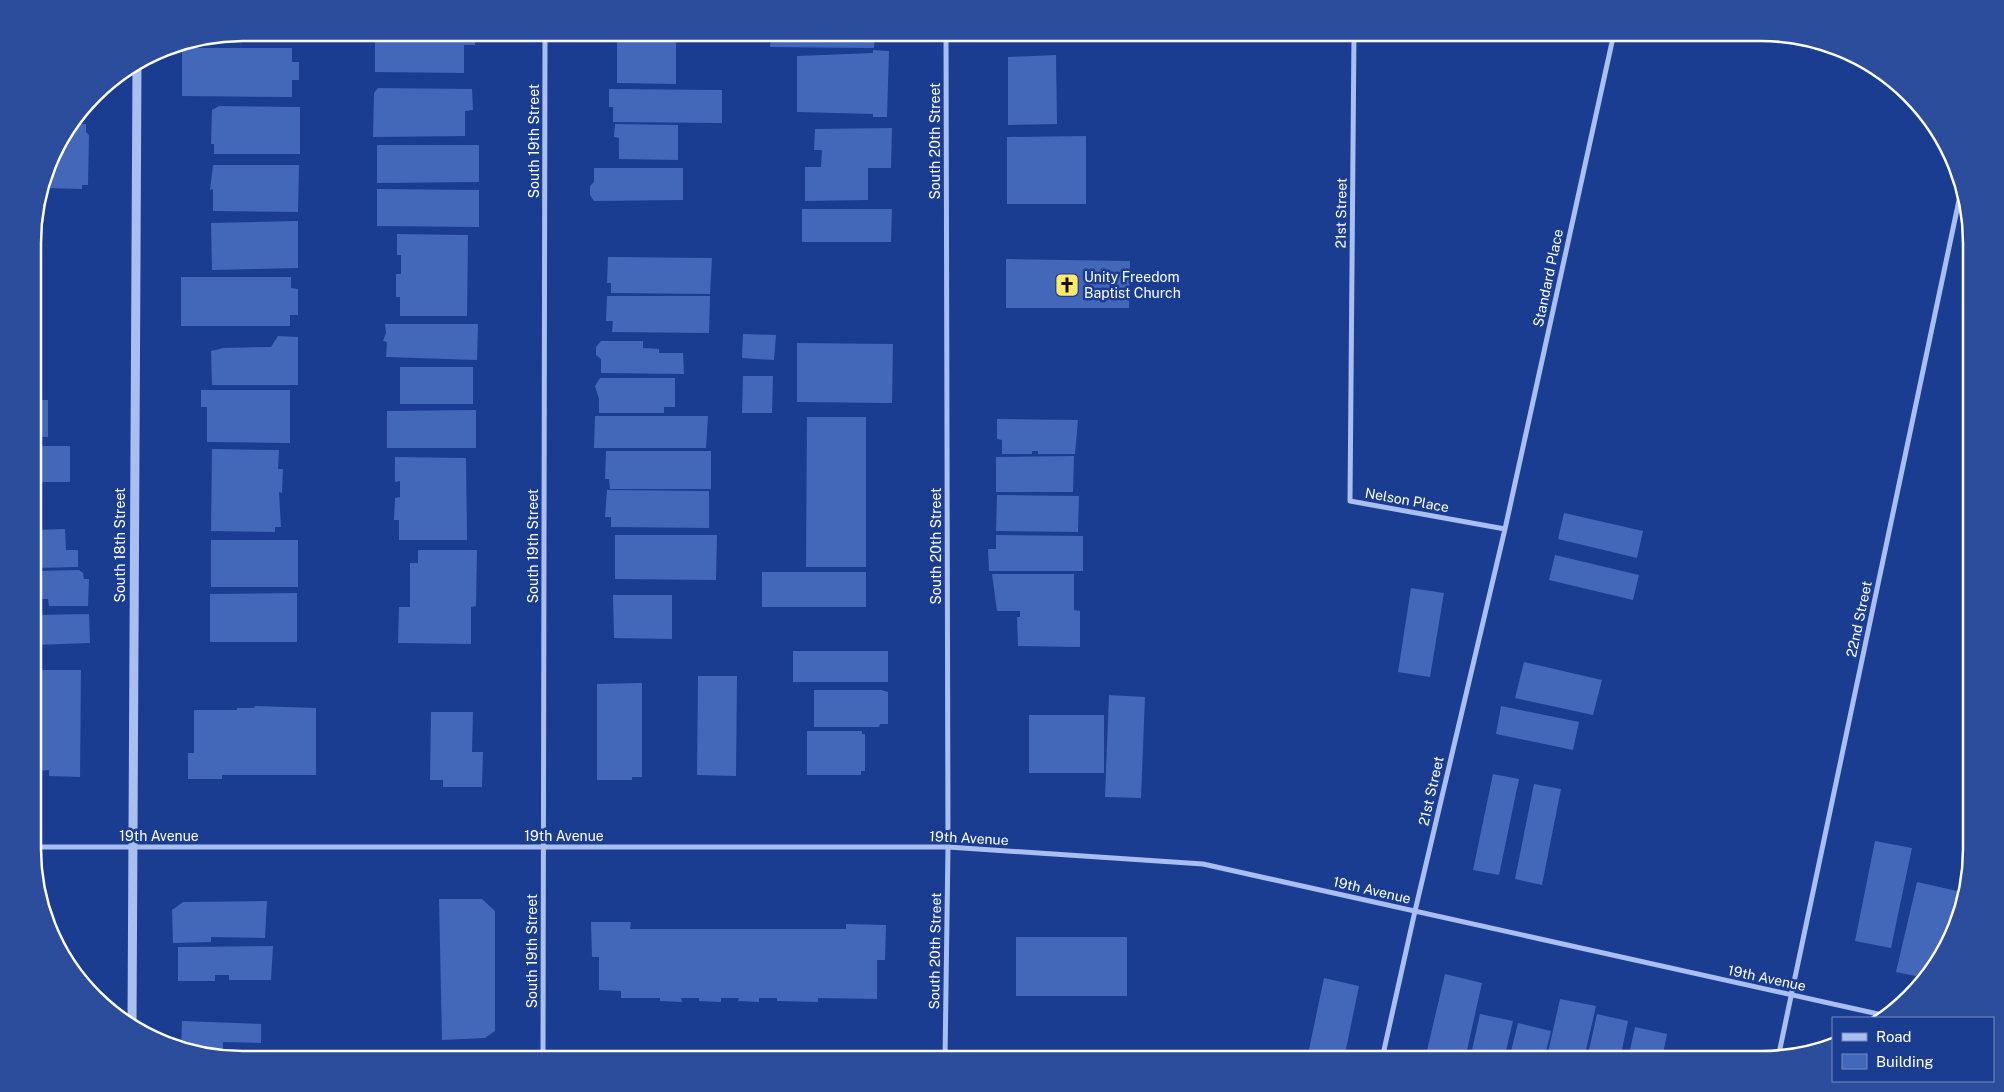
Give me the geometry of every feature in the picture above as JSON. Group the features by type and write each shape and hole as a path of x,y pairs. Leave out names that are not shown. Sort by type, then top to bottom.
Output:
{"street":[{"name":"South 19th Street","path":"543,1051 545,41"},
{"name":"South 20th Street","path":"945,1051 948,847 946,41"},
{"name":"21st Street","path":"1351,395 1354,41"},
{"name":"Standard Place","path":"1505,529 1612,41"},
{"name":"South 18th Street","path":"132,1018 137,71"},
{"name":"22nd Street","path":"1780,1050 1959,202"},
{"name":"Nelson Place","path":"1351,395 1350,501 1505,529"},
{"name":"21st Street","path":"1384,1051 1505,529"},
{"name":"19th Avenue","path":"41,848 948,847 1203,864 1877,1014"}],"building":[{"path":"375,41 475,41 475,45 464,45 464,73 375,72"},
{"path":"617,41 676,41 676,84 617,83"},
{"path":"770,41 874,41 874,48 770,47"},
{"path":"191,48 292,48 292,62 299,62 299,80 292,80 292,97 182,96 182,51"},
{"path":"873,50 889,51 887,117 873,117 873,114 797,112 797,56 873,53"},
{"path":"1056,55 1057,124 1008,125 1008,57"},
{"path":"378,88 472,89 473,110 465,111 465,136 373,137 374,93"},
{"path":"609,89 722,90 722,123 613,122 613,107 609,107"},
{"path":"219,106 300,107 300,154 214,154 214,144 211,144 212,110"},
{"path":"80,124 86,124 86,132 89,135 88,185 82,185 82,189 49,188 68,142"},
{"path":"615,124 678,125 678,160 619,159 619,138 614,137"},
{"path":"892,128 891,168 868,168 868,200 805,201 805,167 821,167 822,150 814,150 815,129"},
{"path":"1086,136 1086,204 1007,204 1007,137"},
{"path":"377,145 479,145 479,182 377,183"},
{"path":"213,165 299,165 298,212 213,211 213,189 210,190"},
{"path":"594,168 683,168 683,200 594,201 590,195 590,186 594,182"},
{"path":"377,189 479,190 479,227 377,226"},
{"path":"802,209 892,209 891,242 802,242"},
{"path":"298,221 298,268 212,270 211,223"},
{"path":"397,234 468,235 467,316 400,316 400,297 396,297 396,274 401,274 401,255 397,255"},
{"path":"608,257 712,258 710,294 611,293 611,283 607,283"},
{"name":"Unity Freedom Baptist Church","path":"1006,259 1130,261 1129,308 1006,308"},
{"path":"181,277 291,277 291,288 298,289 298,315 290,315 290,326 181,326"},
{"path":"607,296 710,296 709,333 612,332 613,321 606,321"},
{"path":"385,324 478,324 477,360 386,357 387,342 383,341 386,333"},
{"path":"743,334 776,335 774,360 742,358"},
{"path":"278,336 298,337 298,385 212,385 211,351 223,348 271,347"},
{"path":"601,341 643,341 643,348 659,349 659,353 683,353 684,374 601,373 601,359 596,355 596,347"},
{"path":"797,343 893,344 892,403 797,402"},
{"path":"400,367 473,367 473,404 400,404"},
{"path":"743,376 773,376 772,413 742,413"},
{"path":"600,378 675,378 675,407 664,407 664,413 599,413 599,399 595,386"},
{"path":"201,390 290,390 290,443 207,442 207,407 201,407"},
{"path":"41,400 48,400 48,437 41,437"},
{"path":"476,410 476,448 387,448 387,411"},
{"path":"595,416 708,416 706,448 594,448"},
{"path":"807,417 866,417 866,567 806,567"},
{"path":"997,419 1078,420 1075,454 1038,454 1038,451 1032,451 1032,454 1002,454 1002,440 997,439"},
{"path":"41,446 70,446 70,482 41,482"},
{"path":"212,449 279,450 278,469 283,469 282,493 279,492 281,527 275,527 275,532 211,531"},
{"path":"606,451 711,451 711,489 610,489 609,479 605,479"},
{"path":"1074,456 1073,492 996,492 996,457"},
{"path":"395,457 466,458 467,540 399,540 399,520 394,520 395,498 400,497 400,481 395,482"},
{"path":"607,490 709,491 709,528 611,527 611,517 605,517"},
{"path":"997,495 1079,496 1078,532 996,531"},
{"path":"1564,513 1643,531 1637,558 1558,539"},
{"path":"65,529 66,550 78,550 78,567 41,568 41,530"},
{"path":"615,535 717,535 716,580 615,579"},
{"path":"996,535 1083,536 1083,571 989,571 988,549 996,549"},
{"path":"211,540 298,540 298,587 211,587"},
{"path":"418,550 477,550 476,606 471,607 471,644 398,643 399,607 410,607 410,563 418,563"},
{"path":"1555,555 1639,575 1633,600 1549,580"},
{"path":"79,570 83,573 84,579 89,579 88,606 49,606 48,599 41,599 41,571"},
{"path":"762,572 866,572 866,607 762,607"},
{"path":"992,574 1074,574 1074,610 1080,611 1080,647 1018,646 1017,617 1020,617 1020,611 997,611"},
{"path":"1411,588 1444,593 1430,677 1398,672"},
{"path":"297,593 297,642 210,642 210,594"},
{"path":"613,595 672,595 672,639 614,638"},
{"path":"89,614 90,643 41,645 41,615"},
{"path":"793,651 888,651 888,682 793,682"},
{"path":"1524,662 1602,680 1593,715 1515,698"},
{"path":"41,670 81,670 80,777 49,776 49,770 41,771"},
{"path":"698,676 737,676 736,776 697,775"},
{"path":"642,683 642,777 632,777 632,780 597,780 597,684"},
{"path":"814,690 881,690 888,692 888,724 880,724 879,727 814,727"},
{"path":"1109,695 1145,697 1141,798 1105,797"},
{"path":"255,706 316,708 316,775 222,775 222,779 188,779 188,753 194,753 194,710 237,710 237,708 254,708"},
{"path":"1501,706 1579,722 1573,750 1496,734"},
{"path":"431,712 473,712 472,752 483,752 482,787 443,787 443,780 430,780"},
{"path":"1029,715 1104,715 1104,773 1029,773"},
{"path":"807,731 862,731 862,734 865,734 865,771 861,771 861,775 807,775"},
{"path":"1493,774 1519,779 1499,875 1473,870"},
{"path":"1534,784 1561,789 1542,885 1515,879"},
{"path":"1875,841 1912,848 1891,948 1855,941"},
{"path":"1917,882 1958,891 1952,914 1942,938 1921,972 1917,976 1896,972"},
{"path":"439,899 482,899 495,911 495,1031 485,1038 442,1040"},
{"path":"267,901 265,938 211,937 211,942 173,943 172,910 183,902"},
{"path":"591,922 631,922 630,929 846,929 846,924 886,925 885,960 877,960 877,999 818,998 818,1002 777,1001 777,998 759,998 759,1002 738,1001 739,998 721,998 721,1002 699,1001 699,998 681,998 682,1002 660,1001 660,998 621,998 621,991 599,990 599,957 592,957"},
{"path":"1016,937 1127,937 1127,996 1016,996"},
{"path":"273,946 271,980 229,980 229,975 215,975 215,981 178,981 178,947"},
{"path":"1445,974 1482,983 1467,1051 1427,1051"},
{"path":"1324,978 1359,986 1346,1051 1309,1051"},
{"path":"1560,999 1596,1006 1586,1051 1548,1051"},
{"path":"1480,1014 1513,1021 1506,1051 1472,1051"},
{"path":"1597,1014 1628,1021 1622,1051 1589,1051"},
{"path":"182,1021 261,1024 261,1043 223,1042 223,1049 181,1041"},
{"path":"1518,1023 1551,1031 1546,1051 1511,1051"},
{"path":"1635,1027 1667,1034 1664,1051 1630,1051"}],"place":[{"name":"Unity Freedom Baptist Church","path":"1067,285"}]}
